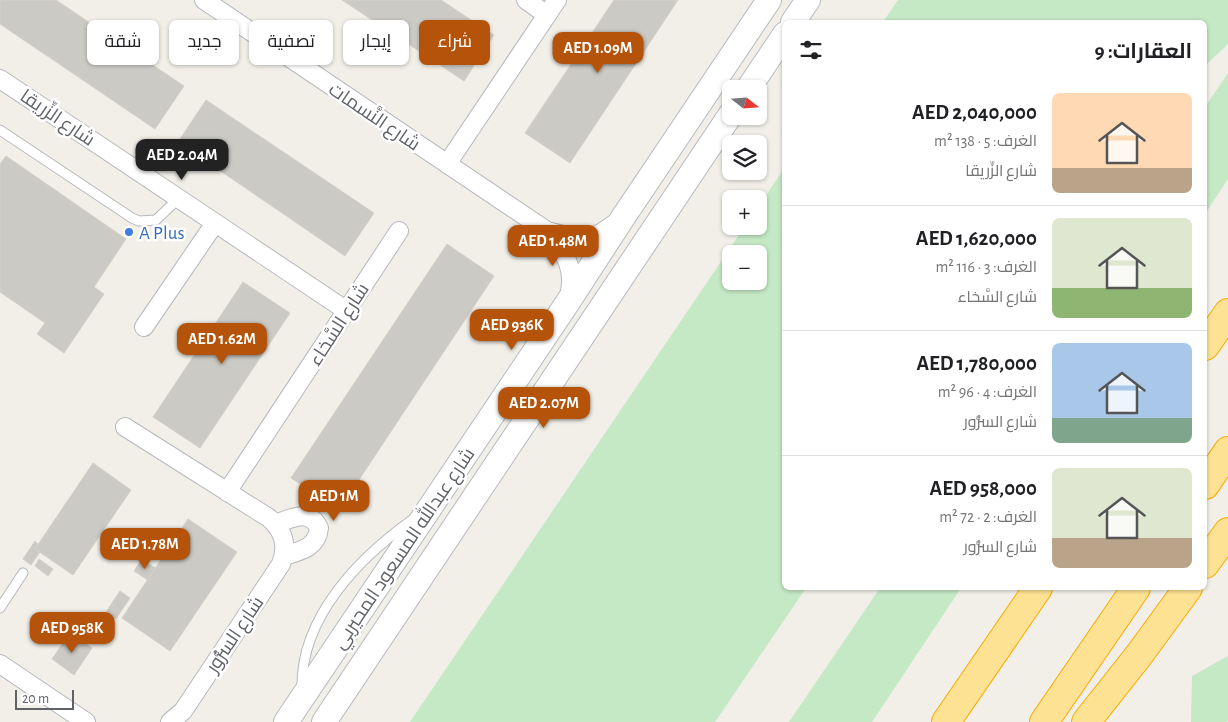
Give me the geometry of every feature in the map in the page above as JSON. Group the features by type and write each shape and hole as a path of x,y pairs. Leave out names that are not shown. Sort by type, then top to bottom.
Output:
{"highway":[{"path":"1207,343 1228,313"},
{"path":"1207,482 1228,451"},
{"path":"1207,561 1228,532"},
{"path":"946,722 1037,590"},
{"path":"1044,722 1135,590"},
{"path":"1086,722 1139,655 1187,590"}],"street":[{"name":"شارع النَّسمات","path":"204,0 547,230 560,234 589,237 599,235 622,218"},
{"path":"526,0 547,15"},
{"path":"447,164 557,0"},
{"name":"شارع عبدالله المسعود المحيربي","path":"286,722 768,0"},
{"path":"794,20 808,0"},
{"path":"754,80 782,38"},
{"name":"شارع الزِّريقا","path":"0,78 347,311"},
{"name":"شارع عبدالله المسعود المحيربي","path":"324,722 724,125"},
{"path":"144,327 215,222"},
{"name":"شارع النَّسمات","path":"547,230 566,256 572,271 572,284 568,302"},
{"name":"شارع السَّخاء","path":"227,492 399,231"},
{"path":"124,427 276,524 284,539 284,556 312,546 316,540 319,528 312,519 302,515 276,524"},
{"name":"شارع السُّرُور","path":"178,718 281,564 284,556"},
{"path":"0,664 79,720"}],"lane":[{"path":"0,130 132,218 140,221 156,220 179,198"},
{"path":"0,608 23,573"}],"green space":[{"path":"898,0 1228,0 1228,44 1207,64 1207,20 884,20"},
{"path":"1228,73 1228,179 1207,211 1207,104"},
{"path":"782,172 782,590 805,590 715,722 410,722 722,260 722,290 767,290 767,245 732,245 739,235 767,235 767,194"},
{"path":"879,590 960,590 872,722 789,722"},
{"path":"1228,656 1227,722 1191,722 1192,676"}],"building":[{"path":"0,0 56,0 87,21 87,65 153,65 184,86 155,129 0,24"},
{"path":"342,0 441,0 471,20 419,20 419,51 409,44 409,20 372,20"},
{"path":"614,0 678,0 570,163 525,133"},
{"path":"490,32 494,35 490,41"},
{"path":"440,65 474,65 464,81"},
{"path":"206,100 374,213 345,256 178,142"},
{"path":"6,156 126,239 94,287 104,294 64,353 37,334 45,323 0,292 0,164"},
{"path":"447,244 494,276 339,510 291,478"},
{"path":"243,282 290,313 200,448 153,417"},
{"path":"93,463 131,490 73,575 35,549"},
{"path":"188,519 237,552 170,651 122,618"},
{"path":"158,533 170,539 161,553 150,546"},
{"path":"35,541 38,544 35,549 40,552 31,565 23,559"},
{"path":"39,559 53,569 48,576 35,566"},
{"path":"142,559 155,568 148,580 134,571"},
{"path":"120,591 130,598 116,619 106,612"},
{"path":"70,633 92,648 74,675 52,659"}],"place":[{"name":"A Plus","path":"129,232"}]}
